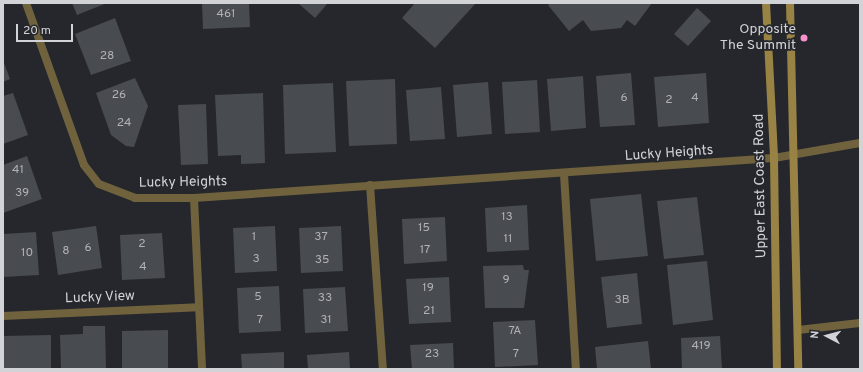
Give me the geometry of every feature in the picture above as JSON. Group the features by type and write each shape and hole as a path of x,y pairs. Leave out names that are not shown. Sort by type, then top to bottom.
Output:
{"main road":[{"name":"Upper East Coast Road","path":"766,3 774,158 777,369"},
{"path":"790,3 798,369"}],"street":[{"name":"Lucky Heights","path":"26,3 84,165 98,184 135,198 194,198 370,185 564,174 774,158 860,143"},
{"path":"564,174 576,369"},
{"path":"370,185 383,369"},
{"path":"194,198 202,369"},
{"name":"Lucky View","path":"3,316 198,307"},
{"path":"798,330 860,323"}],"building":[{"path":"72,3 107,3 77,15"},
{"path":"202,3 249,3 250,27 203,29"},
{"path":"298,3 328,3 315,18"},
{"path":"415,3 476,3 435,48 402,18"},
{"path":"551,3 652,3 635,26 627,20 621,28 591,31 583,20 569,31 548,5"},
{"path":"697,8 711,21 688,46 674,34"},
{"path":"115,18 131,61 91,75 75,34"},
{"path":"3,60 10,79 3,82"},
{"path":"631,73 635,125 600,127 596,76"},
{"path":"706,73 709,123 658,127 654,77"},
{"path":"583,76 586,128 551,131 547,79"},
{"path":"135,78 148,106 134,147 126,146 111,135 96,93"},
{"path":"395,79 397,144 349,146 346,81"},
{"path":"537,80 540,132 505,134 502,82"},
{"path":"488,82 492,134 457,137 453,85"},
{"path":"333,83 336,152 285,154 283,85"},
{"path":"441,87 445,139 410,141 406,90"},
{"path":"13,93 28,135 3,144 3,96"},
{"path":"263,93 265,163 241,164 241,155 218,156 215,95"},
{"path":"206,104 208,164 181,165 178,105"},
{"path":"27,156 42,199 3,213 3,165"},
{"path":"641,194 648,256 596,261 590,199"},
{"path":"697,197 704,255 664,259 657,201"},
{"path":"527,205 529,250 487,252 485,208"},
{"path":"445,217 447,261 404,264 402,219"},
{"path":"96,226 102,268 58,275 52,232"},
{"path":"275,226 277,271 235,273 233,228"},
{"path":"341,226 343,271 301,273 299,228"},
{"path":"36,232 39,275 3,277 3,234"},
{"path":"162,233 165,278 122,280 120,235"},
{"path":"707,261 713,320 673,325 667,265"},
{"path":"523,265 524,270 529,270 524,308 485,308 483,266"},
{"path":"637,273 642,324 607,328 601,277"},
{"path":"449,277 451,322 409,324 406,279"},
{"path":"279,286 281,331 239,333 237,288"},
{"path":"345,287 348,331 305,333 303,289"},
{"path":"535,320 538,365 495,367 493,322"},
{"path":"83,326 105,326 106,369 61,369 60,335 83,334"},
{"path":"168,330 168,369 122,369 122,331"},
{"path":"51,335 51,369 3,369 3,336"},
{"path":"720,336 722,369 682,369 681,338"},
{"path":"648,341 651,369 597,369 595,347"},
{"path":"453,343 454,369 412,369 410,345"},
{"path":"284,352 284,369 242,369 241,354"},
{"path":"349,352 350,369 308,369 307,355"}],"place":[{"name":"Opposite The Summit","path":"804,38"}]}
